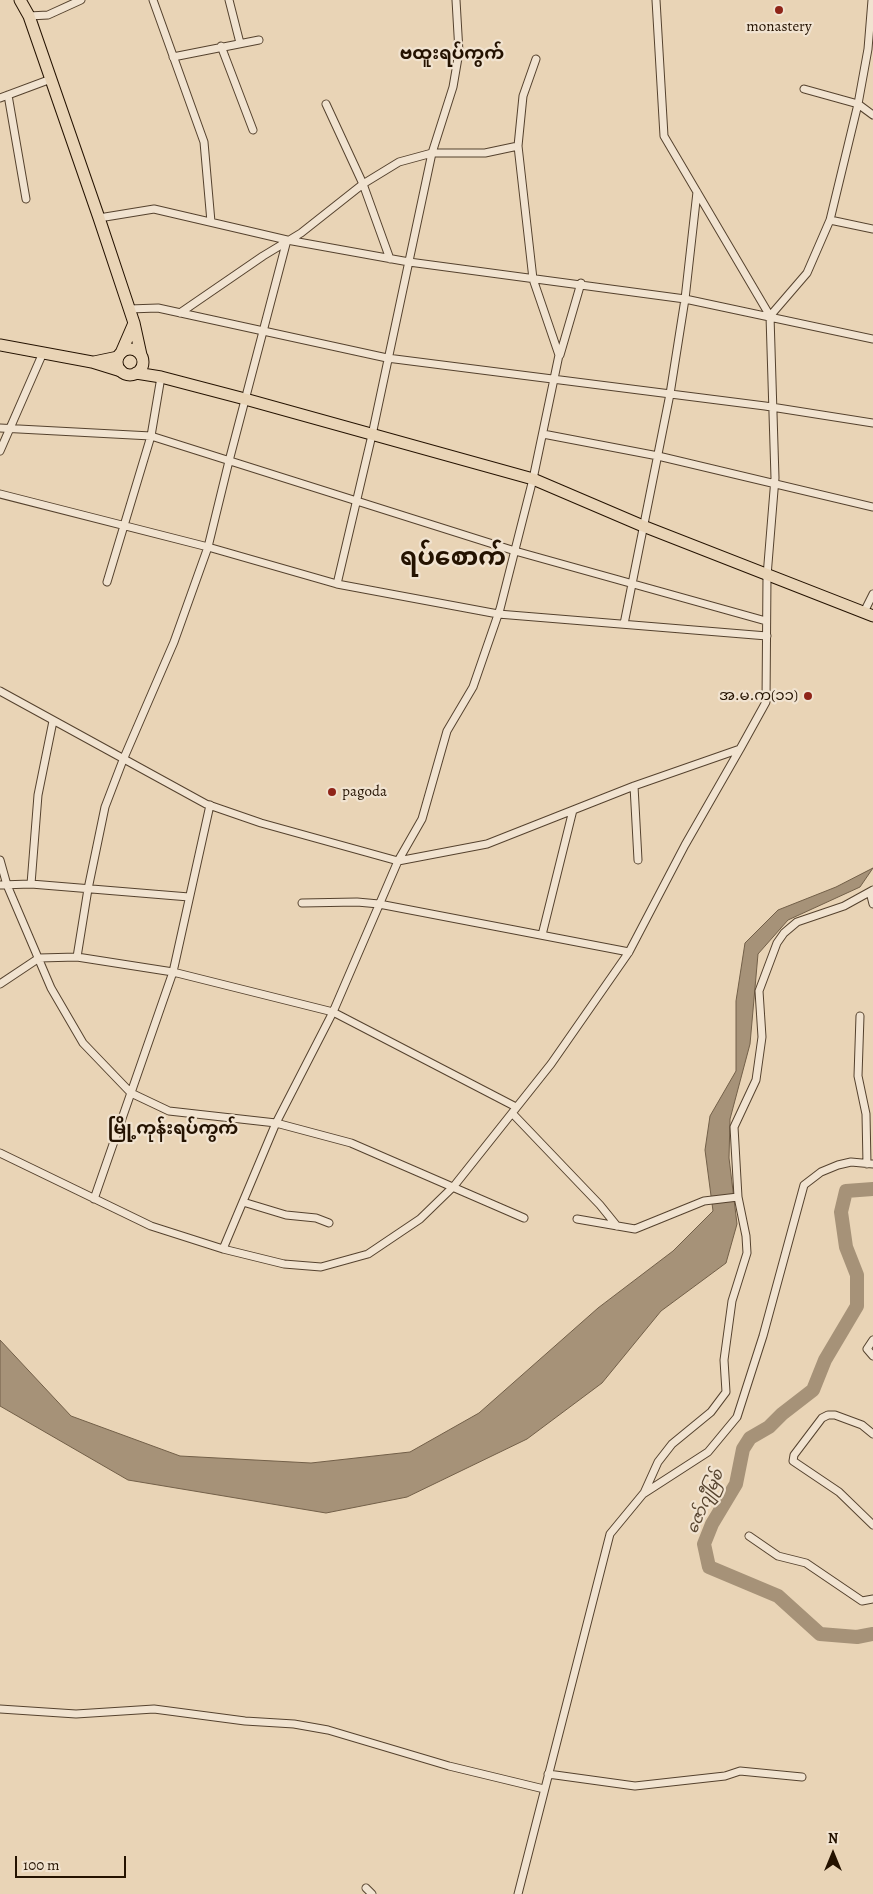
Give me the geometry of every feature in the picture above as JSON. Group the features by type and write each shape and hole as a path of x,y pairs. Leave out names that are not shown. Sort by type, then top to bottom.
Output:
{"main road":[{"path":"20,0 29,16"},
{"path":"0,345 42,355 92,362 129,375 136,373 142,368 142,358 130,309 29,16 26,0"},
{"path":"121,371 118,365 120,355 134,323"},
{"path":"92,362 120,355 132,349 161,377"},
{"path":"136,373 161,377 245,399 533,479 767,576 869,614"}],"street":[{"path":"29,16 48,15 81,0"},
{"path":"153,0 204,142 211,222"},
{"path":"229,0 240,43"},
{"path":"337,584 372,435 432,153 453,87 460,52 456,0"},
{"path":"0,1153 151,1226 222,1249 284,1264 321,1266 368,1254 420,1219 454,1186 551,1064 629,952 766,702 767,576 775,483 770,316 664,136 656,0"},
{"path":"770,316 807,272 830,220 871,50 872,0"},
{"path":"173,57 259,40"},
{"path":"221,46 253,130"},
{"path":"536,59 523,96 518,146 533,279 560,356"},
{"path":"0,98 51,79"},
{"path":"804,90 858,104 873,114"},
{"path":"8,95 26,199"},
{"path":"326,104 363,184 390,259"},
{"path":"180,313 287,240 302,233 363,184 399,162 432,153 485,153 518,146"},
{"path":"624,624 670,394 685,299 697,192"},
{"path":"99,218 154,209 287,240 390,259 685,299 873,339"},
{"path":"830,220 873,229"},
{"path":"77,957 88,889 105,807 123,760 174,642 208,547 228,460 287,240"},
{"path":"222,1249 276,1123 333,1012 398,861 422,819 447,731 473,687 498,614 533,479 560,356 582,284"},
{"path":"130,309 158,308 387,358 772,407 873,423"},
{"path":"0,451 42,355"},
{"path":"107,582 151,436 161,377"},
{"path":"0,428 151,436 515,551 766,621"},
{"path":"543,434 658,456 873,507"},
{"path":"0,494 208,547 337,584 498,614 767,636"},
{"path":"869,614 873,594"},
{"path":"0,691 123,760 210,805 261,823 398,861 487,844 634,786 740,749"},
{"path":"31,884 38,795 53,721"},
{"path":"634,786 638,860"},
{"path":"94,1199 173,972 210,805"},
{"path":"542,935 573,810"},
{"path":"0,860 3,885 39,958 51,988 83,1042 131,1093 169,1111 276,1123 351,1143 454,1186 524,1218"},
{"path":"3,885 31,884 189,897"},
{"path":"518,1894 610,1534 643,1494 662,1456 683,1434 711,1412 726,1392 724,1360 732,1300 747,1253 746,1236 737,1197 734,1127 756,1080 762,1037 759,991 777,943 784,933 797,922 844,906 872,891 873,904"},
{"path":"302,904 357,902 379,904 629,952"},
{"path":"0,984 39,958 77,957 173,972 333,1012 514,1110 617,1226"},
{"path":"643,1494 708,1452 737,1417 764,1336 804,1185 821,1172 838,1165 851,1162 870,1164 866,1114 858,1076 860,1016"},
{"path":"577,1219 635,1229 643,1228 680,1210 709,1200 737,1197"},
{"path":"243,1202 286,1214 316,1218 329,1223"},
{"path":"873,1340 867,1350 873,1356"},
{"path":"873,1434 862,1425 835,1415 828,1415 822,1418 800,1448 793,1462 839,1492 873,1525"},
{"path":"749,1536 778,1556 806,1563 862,1601 873,1599"},
{"path":"0,1708 76,1714 154,1710 294,1724 328,1730 449,1766 544,1789"},
{"path":"548,1774 635,1786 724,1776 740,1771 802,1777"},
{"path":"366,1888 372,1894"}],"shaded area":[{"path":"873,868 860,887 788,920 758,954 750,1044 730,1119 729,1158 737,1224 726,1263 661,1311 602,1383 527,1439 407,1497 326,1513 128,1480 0,1406 0,1340 71,1416 180,1456 311,1463 410,1452 479,1413 598,1308 673,1251 713,1211 705,1150 710,1116 736,1071 736,1001 745,943 778,910 836,887"}],"waterway":[{"name":"ဇော်ဂျီမြစ်","path":"873,1189 846,1191 841,1212 846,1247 857,1275 857,1306 825,1360 813,1390 782,1414 769,1427 750,1438 743,1449 736,1484 712,1524 704,1544 709,1567 778,1596 820,1634 857,1637 873,1634"}],"place":[{"name":"monastery","path":"779,10"},
{"name":"အ.မ.က(၁၁)","path":"808,696"},
{"name":"pagoda","path":"332,792"}],"district":[{"name":"ဗထူးရပ်ကွက်","path":"452,55"},
{"name":"ရပ်စောက်","path":"453,559"},
{"name":"မြို့ကုန်းရပ်ကွက်","path":"173,1130"}]}
